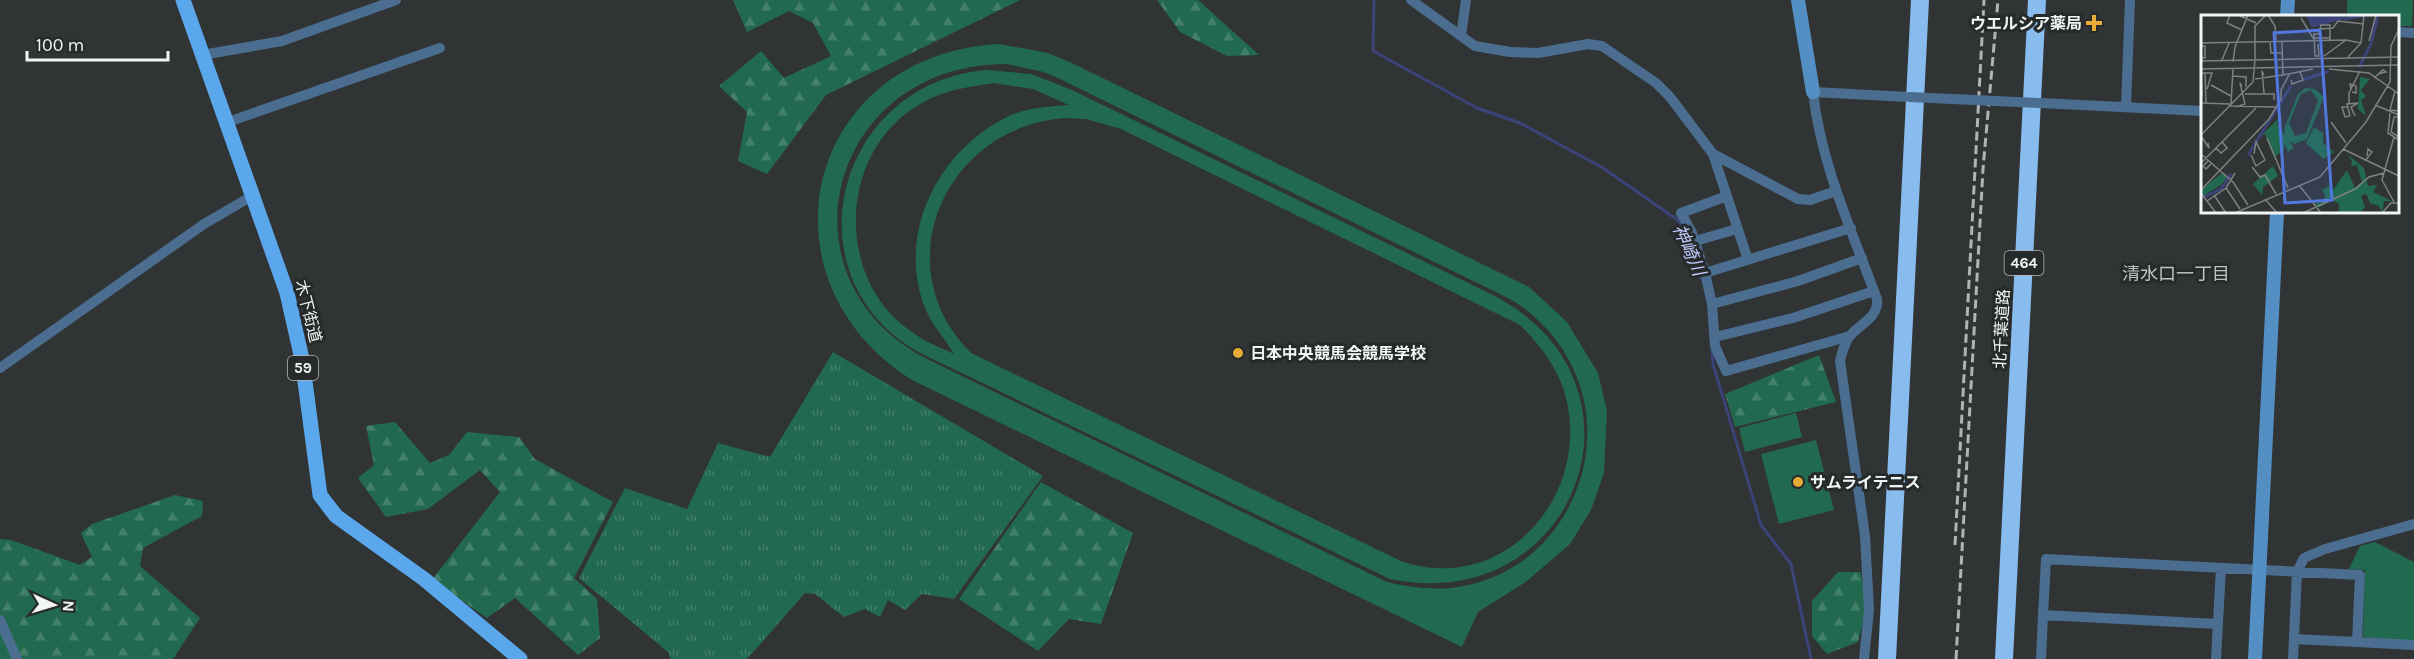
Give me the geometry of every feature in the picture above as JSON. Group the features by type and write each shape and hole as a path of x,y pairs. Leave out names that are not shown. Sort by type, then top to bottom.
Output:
{"highway":[{"path":"1887,659 1920,0"},
{"name":"北千葉道路","path":"2004,659 2037,0"}],"main road":[{"name":"木下街道","path":"183,0 225,123 278,265 297,334 317,481 327,506 350,528 424,579 520,659"}],"street":[{"path":"202,55 282,40 396,0"},
{"path":"1411,0 1475,46 1510,52 1538,52 1588,44 1602,46 1656,83 1670,97 1713,154 1748,260"},
{"path":"1461,36 1466,0"},
{"path":"1798,0 1817,127 1836,191 1874,291 1878,308 1850,336 1844,346 1840,361 1865,536 1869,610 1864,659"},
{"path":"2126,107 2130,0"},
{"path":"2287,15 2288,0"},
{"path":"2399,32 2414,33"},
{"path":"225,123 440,48"},
{"path":"1813,92 2201,111"},
{"path":"1713,154 1798,199 1810,200 1836,191"},
{"path":"0,368 204,224 252,196"},
{"path":"1727,196 1681,213 1695,241 1705,273 1712,304 1715,337 1726,371 1850,336"},
{"path":"2255,659 2277,213"},
{"path":"1705,273 1851,228"},
{"path":"1695,241 1737,229"},
{"path":"1712,304 1798,281 1862,258"},
{"path":"1715,337 1792,318 1874,291"},
{"path":"2293,659 2297,572 2308,555 2414,524"},
{"path":"2041,659 2046,559 2360,575 2357,642"},
{"path":"2216,659 2221,568"},
{"path":"2043,615 2218,624"},
{"path":"0,620 17,659"},
{"path":"2294,639 2414,645"}],"green space":[{"path":"733,0 1020,0 826,95 767,174 738,161 747,112 719,86 761,51 784,78 831,56 813,23 789,11 747,32"},
{"path":"1157,0 1198,0 1259,55 1227,56 1180,32"},
{"path":"2347,0 2413,0 2412,26 2399,26 2399,15 2347,15"},
{"path":"999,44 1048,53 1529,287 1567,322 1598,373 1607,411 1604,473 1591,510 1570,544 1527,581 1478,612 1462,647 912,380 862,337 831,286 818,232 823,178 844,128 881,87 933,57","holes":["1007,64 1044,72 1508,298 1540,321 1557,341 1576,375 1585,408 1587,442 1581,476 1569,507 1550,535 1526,558 1497,576 1463,586 1425,588 1387,582 929,360 880,325 850,280 838,231 842,182 863,136 898,99 946,73"]},
{"path":"987,70 1031,74 1072,90 1493,295 1545,334 1575,382 1584,434 1575,484 1550,529 1509,563 1455,581 1390,579 920,353 878,320 852,279 842,234 846,188 864,145 894,109 935,83","holes":["994,83 1033,89 1069,105 1022,111 982,132 961,151 943,173 929,197 920,224 916,251 917,280 928,315 954,354 914,334 885,307 868,279 858,247 856,214 861,182 874,152 893,125 920,104 938,95","1066,118 1086,119 1121,129 1520,325 1543,351 1560,380 1567,402 1570,438 1564,472 1551,504 1530,530 1504,551 1474,564 1440,568 1403,562 971,353 945,318 932,280 931,242 941,206 960,173 988,146 1024,127"]},
{"path":"833,352 1043,476 954,599 922,594 905,610 888,600 880,617 865,609 844,617 815,594 805,593 747,659 670,659 669,653 579,578 625,488 687,509 718,443 770,457"},
{"path":"1819,355 1836,402 1735,427 1725,394"},
{"path":"1796,413 1802,437 1745,452 1739,428"},
{"path":"395,422 430,463 449,455 467,432 519,437 535,459 613,502 574,578 597,599 600,638 578,655 515,598 487,618 432,580 500,492 480,470 428,509 386,517 358,478 374,465 366,426"},
{"name":"サムライテニス","path":"1816,440 1834,510 1779,524 1761,454"},
{"path":"1041,482 1133,533 1101,624 1069,619 1038,651 959,599"},
{"path":"175,495 203,501 202,516 143,548 140,566 200,618 173,659 0,659 0,539 11,540 80,565 92,557 81,533 92,524"},
{"path":"2375,542 2414,562 2414,642 2363,637 2365,570 2349,569 2360,546"},
{"path":"1838,572 1861,572 1866,610 1858,642 1827,654 1812,636 1812,601"}],"waterway":[{"name":"神崎川","path":"1374,0 1373,51 1477,108 1520,123 1603,168 1679,221 1701,278"},
{"name":"神崎川","path":"1712,350 1713,364 1761,525 1791,564 1811,659"}],"railway":[{"path":"1955,545 1984,0"},
{"path":"1956,659 1983,169 1998,0"}],"place":[{"name":"ウエルシア薬局","path":"2094,23"},
{"name":"日本中央競馬会競馬学校","path":"1238,353"},
{"name":"サムライテニス","path":"1798,482"}],"district":[{"name":"清水口一丁目","path":"2176,274"}]}
